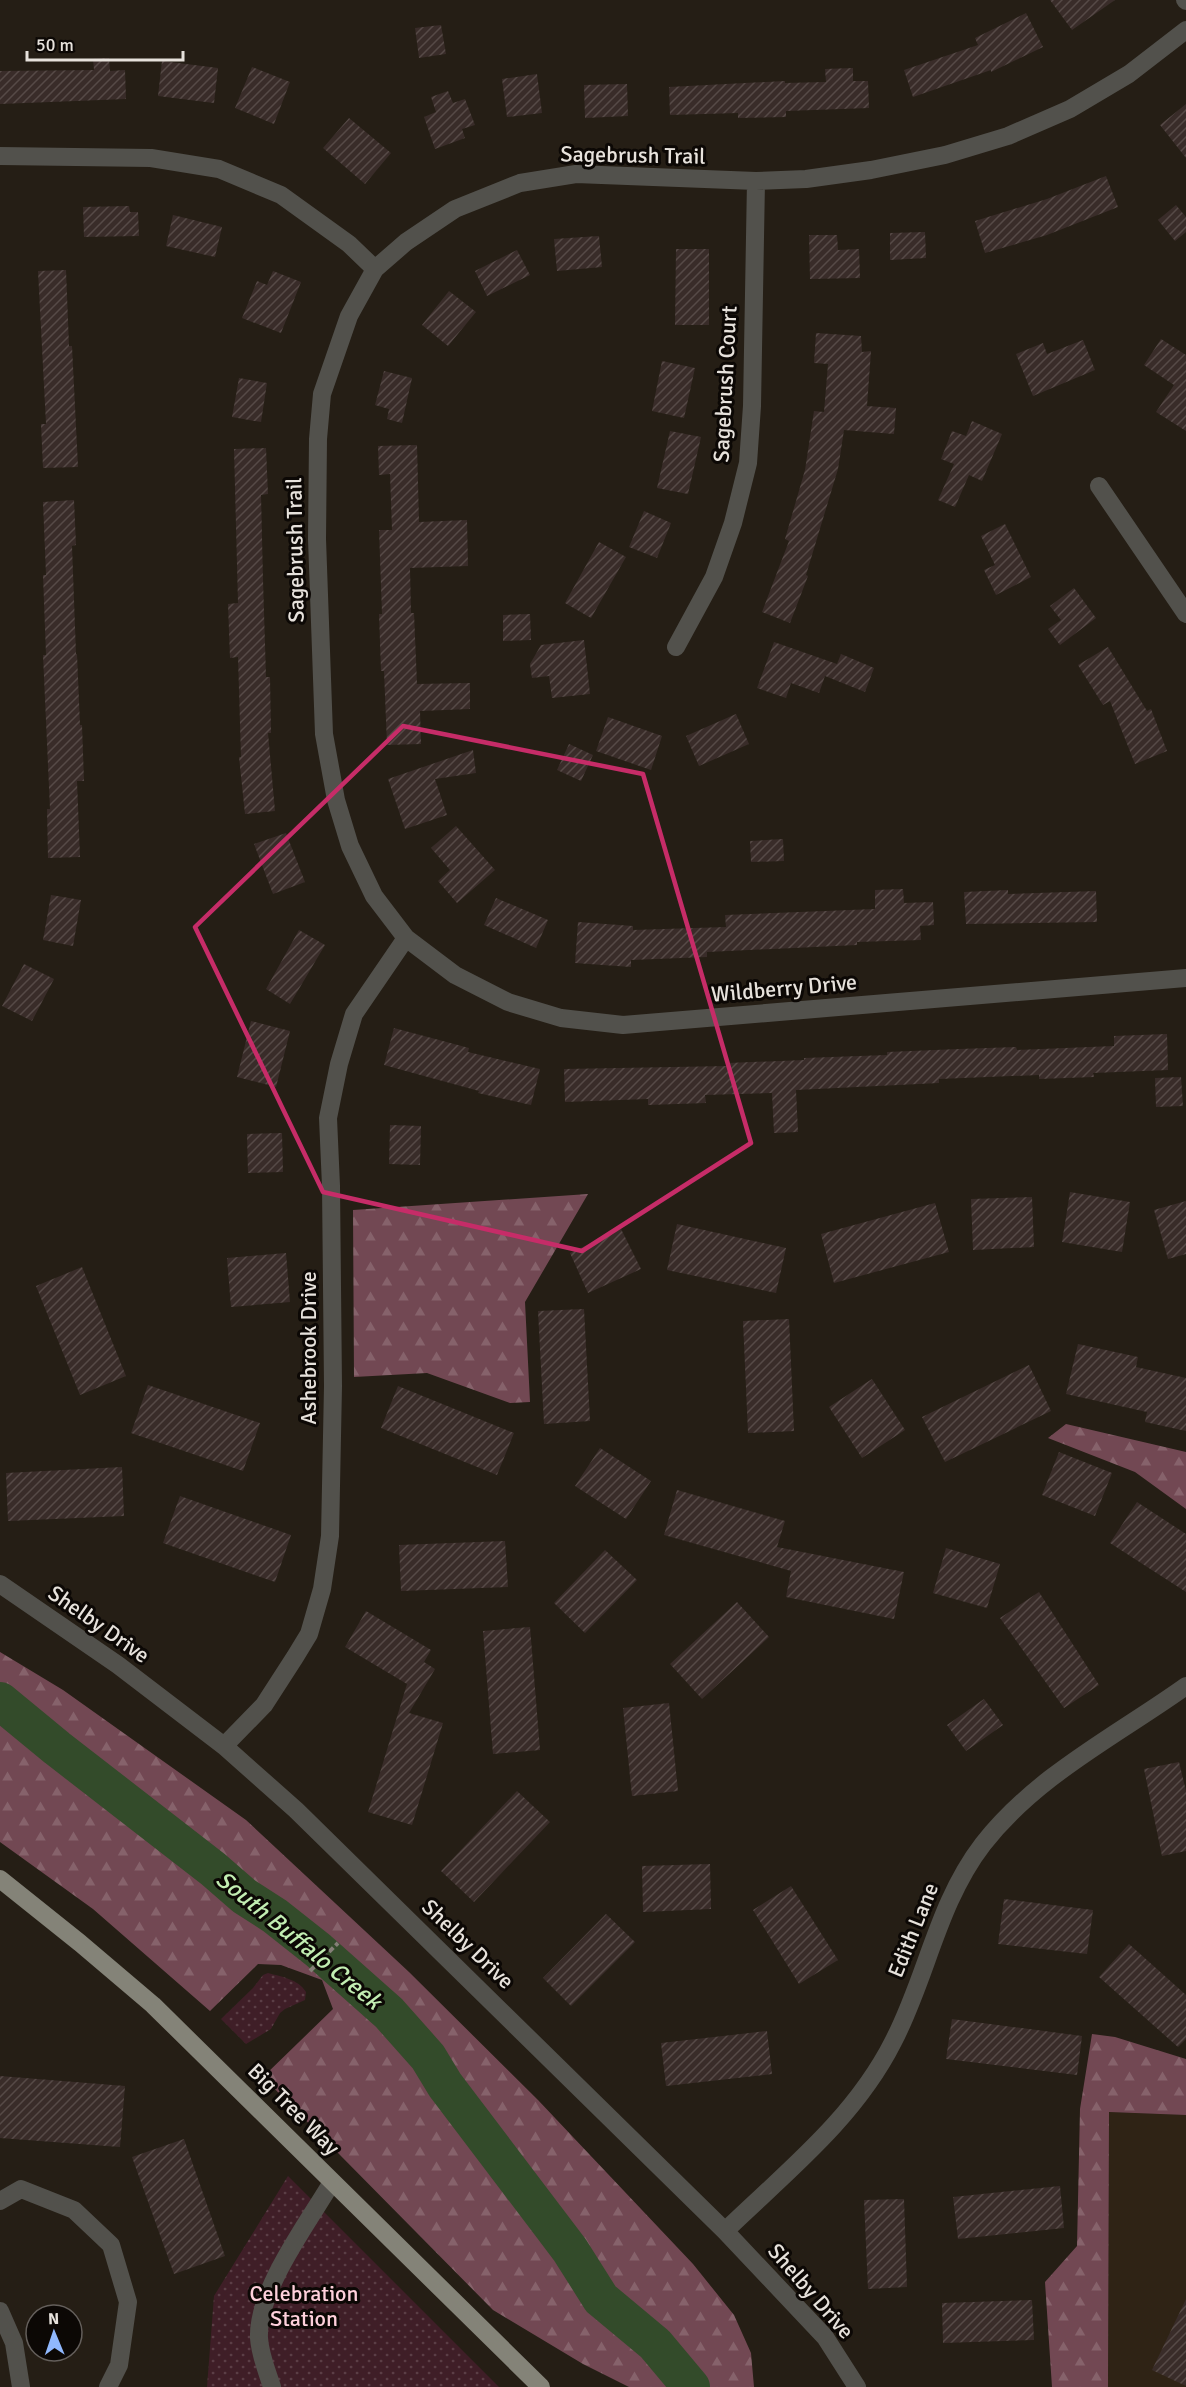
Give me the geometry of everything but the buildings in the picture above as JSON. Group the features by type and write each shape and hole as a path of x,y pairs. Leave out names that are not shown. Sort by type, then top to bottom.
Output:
{"main road":[{"name":"Big Tree Way","path":"0,1879 153,2005 517,2365 542,2387"}],"street":[{"name":"Sagebrush Trail","path":"406,939 374,896 350,846 336,800 324,734 317,539 318,439 322,394 349,316 375,269 406,242 455,209 519,183 576,174 756,182 806,179 871,170 945,155 1008,136 1070,109 1129,74 1186,30"},
{"path":"0,156 151,158 219,169 281,195 349,244 375,269"},
{"name":"Sagebrush Court","path":"676,647 714,577 733,523 748,464 752,406 756,182"},
{"path":"1099,486 1186,614"},
{"name":"Wildberry Drive","path":"406,939 455,975 508,1002 561,1018 623,1025 1186,978"},
{"name":"Ashebrook Drive","path":"224,1746 264,1705 295,1657 309,1634 322,1589 330,1536 333,1386 328,1118 339,1064 354,1014 406,939"},
{"name":"Shelby Drive","path":"0,1584 118,1665 224,1746 296,1810 725,2231 825,2337 857,2387"},
{"name":"Edith Lane","path":"725,2231 823,2139 869,2083 903,2021 942,1914 981,1846 1001,1822 1044,1781 1186,1686"},
{"path":"272,2387 259,2340 260,2321 265,2301 278,2273 332,2182"},
{"path":"0,2201 21,2188 74,2210 111,2245 128,2302 119,2366 108,2387"},
{"path":"0,2311 14,2343 21,2387"}],"path":[{"path":"310,1971 338,1943"}],"highlighted area":[{"path":"403,726 643,774 751,1143 582,1251 323,1192 195,927"}],"shaded area":[{"path":"1109,2112 1186,2115 1186,2387 1108,2387"}],"green space":[{"path":"588,1194 525,1302 530,1402 510,1403 427,1373 354,1377 353,1210"},
{"path":"1066,1424 1186,1452 1186,1509 1135,1472 1048,1438"},
{"path":"0,1652 63,1690 246,1820 409,1972 538,2100 693,2264 734,2315 751,2353 754,2387 629,2387 583,2364 493,2310 263,2077 333,2009 322,1980 281,1965 258,1964 210,2011 93,1909 0,1842"},
{"path":"268,1973 299,1984 306,1992 305,2000 285,2009 280,2013 271,2029 246,2044 221,2019 263,1975"},
{"path":"1092,2034 1115,2037 1186,2059 1186,2115 1109,2112 1108,2387 1052,2387 1045,2282 1077,2246 1080,2109"},
{"name":"Celebration Station","path":"288,2176 499,2387 207,2387 214,2296"}],"waterway":[{"name":"South Buffalo Creek","path":"0,1701 244,1896 275,1916 318,1950 389,2013 428,2057 445,2085 570,2250 601,2299 655,2344 691,2387"}]}
